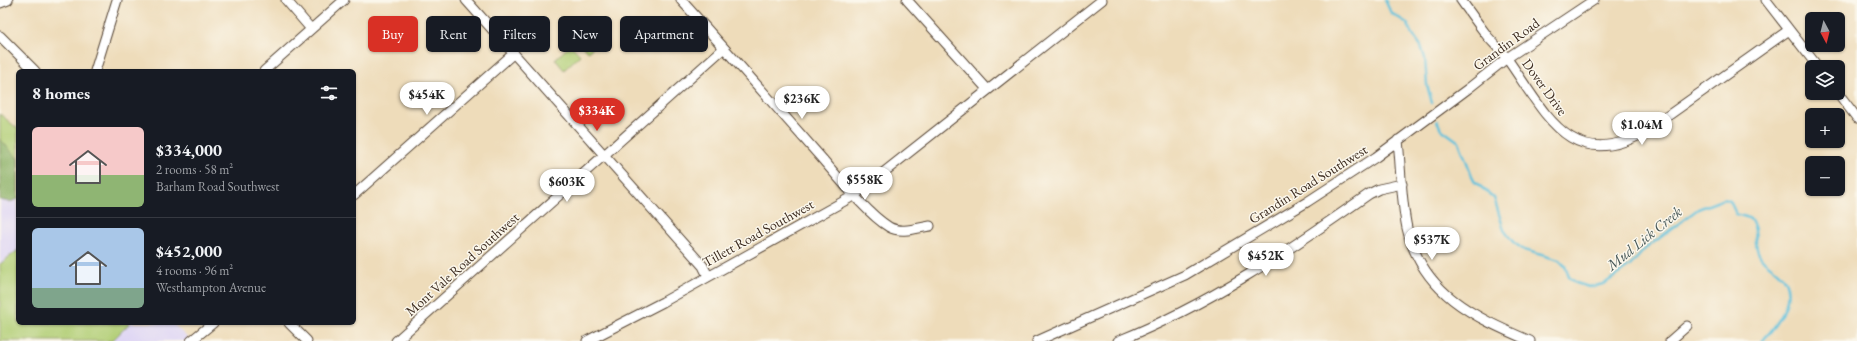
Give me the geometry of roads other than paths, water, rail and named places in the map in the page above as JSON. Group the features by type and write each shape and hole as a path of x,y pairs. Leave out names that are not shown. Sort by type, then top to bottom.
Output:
{"street":[{"path":"0,3 8,0"},
{"path":"96,69 117,0"},
{"path":"286,0 312,29"},
{"path":"266,69 344,0"},
{"path":"466,0 703,266 708,276"},
{"path":"681,0 876,217 889,227 899,230 930,226"},
{"path":"907,0 988,90"},
{"name":"Tillett Road Southwest","path":"587,341 855,195 1102,0"},
{"name":"Dover Drive","path":"1461,0 1488,36 1507,58 1549,119 1562,133 1581,142 1610,145 1632,139 1645,132 1789,30"},
{"name":"Grandin Road","path":"1435,112 1469,88 1507,58 1594,0"},
{"path":"1766,0 1813,60"},
{"path":"0,36 33,69"},
{"name":"Mont Vale Road Southwest","path":"396,341 724,48"},
{"path":"356,193 514,53"},
{"path":"1843,100 1857,118"},
{"name":"Grandin Road Southwest","path":"1037,341 1153,290 1218,256 1346,178 1435,112"},
{"path":"1398,140 1404,213 1412,245 1421,263 1436,284 1461,307 1478,318 1530,341"},
{"path":"1118,341 1159,323 1227,288 1289,250 1369,194 1385,187 1402,184"},
{"path":"191,341 211,325"},
{"path":"291,325 307,341"},
{"path":"1670,341 1687,326"}],"waterway":[{"name":"Mud Lick Creek","path":"1385,0 1391,13 1407,23 1421,46 1425,58 1427,85 1432,103"},
{"name":"Mud Lick Creek","path":"1437,121 1441,129 1459,142 1474,181 1494,198 1504,230 1513,242 1524,250 1559,260 1565,266 1569,277 1576,283 1589,287 1604,284 1630,266 1645,249 1698,209 1724,199 1730,201 1736,214 1748,218 1752,222 1755,231 1757,248 1760,255 1764,261 1777,271 1784,279 1787,288 1785,308 1781,317 1762,341"}]}
